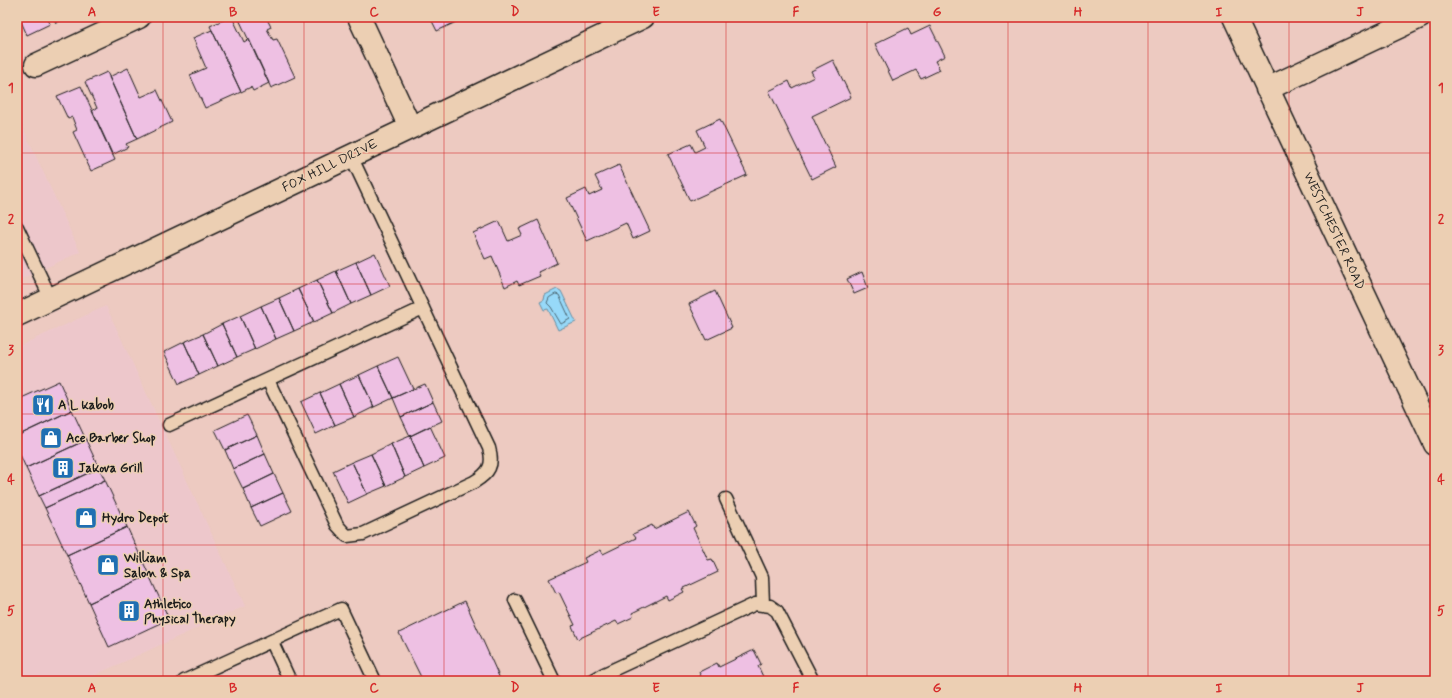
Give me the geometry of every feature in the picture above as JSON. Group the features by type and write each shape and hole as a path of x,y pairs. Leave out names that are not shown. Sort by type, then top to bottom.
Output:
{"street":[{"path":"36,65 139,17"},
{"path":"359,17 410,128"},
{"name":"FOX HILL DRIVE","path":"17,315 643,17"},
{"name":"WESTCHESTER ROAD","path":"1234,17 1435,444"},
{"path":"1267,89 1420,17"}],"lane":[{"path":"268,380 337,525 346,536 363,534 474,482 484,475 491,467 492,457 489,448 351,156"},
{"path":"17,227 51,299"},
{"path":"169,425 423,308"},
{"path":"726,498 762,577 763,604"},
{"path":"515,600 554,681"},
{"path":"592,681 604,674 755,604 770,606 782,617 813,681"},
{"path":"184,681 272,642 341,609 375,681"},
{"path":"272,642 290,681"}],"shaded area":[{"path":"17,115 80,252 17,281"},
{"path":"106,306 245,606 82,681 17,681 17,347"}],"water":[{"path":"557,289 561,291 576,322 558,330 548,309 544,310 540,302 544,300 545,295"}],"building":[{"path":"19,17 47,17 50,24 27,35"},
{"path":"53,17 68,17 56,23"},
{"path":"232,17 244,42 249,39 269,83 253,91 251,87 241,92 210,26"},
{"path":"238,17 266,17 271,27 267,29 273,40 277,39 295,77 271,88"},
{"path":"430,17 456,17 458,21 437,31"},
{"path":"930,26 945,56 935,61 940,70 921,79 916,70 893,81 875,44 908,28 911,35"},
{"path":"212,30 241,92 205,108 190,75 206,68 193,38"},
{"path":"833,60 851,97 812,116 836,167 812,179 769,91 789,81 792,88 814,77 811,71"},
{"path":"128,68 141,97 157,90 172,122 137,139 109,77"},
{"path":"107,72 137,139 126,144 128,147 112,155 92,111 97,108 85,82"},
{"path":"81,86 115,160 91,171 73,132 77,130 72,117 68,119 57,96"},
{"path":"720,119 747,175 690,201 668,154 691,144 695,152 705,147 697,130"},
{"path":"619,165 650,231 633,239 626,223 587,241 567,198 586,189 589,196 602,190 595,176"},
{"path":"538,220 557,263 538,272 540,276 519,285 517,281 505,287 492,256 485,259 473,233 499,221 508,241 522,235 519,229"},
{"path":"375,253 390,286 371,295 356,262"},
{"path":"356,262 371,295 351,304 336,271"},
{"path":"336,271 351,304 333,313 317,280"},
{"path":"862,272 868,288 854,294 847,279"},
{"path":"317,280 333,313 314,322 298,289"},
{"path":"298,289 314,322 294,331 279,298"},
{"path":"715,291 732,328 706,340 689,304"},
{"path":"279,298 294,331 276,339 261,306"},
{"path":"261,306 276,339 255,349 240,316"},
{"path":"240,316 255,349 237,357 222,324"},
{"path":"222,324 237,357 218,366 203,334"},
{"path":"203,334 218,366 199,375 184,342"},
{"path":"184,342 199,375 179,384 164,352"},
{"path":"398,357 413,389 393,398 378,366"},
{"path":"378,366 393,398 374,407 359,375"},
{"path":"359,375 374,407 354,417 339,384"},
{"name":"A L kabob","path":"59,381 72,410 17,436 17,400"},
{"path":"339,384 354,417 335,425 320,393"},
{"path":"425,384 433,402 401,417 393,398"},
{"path":"320,393 335,425 316,434 301,402"},
{"path":"433,402 442,421 410,436 401,417"},
{"name":"Ace Barber Shop","path":"72,410 86,440 26,468 17,448 17,436"},
{"path":"247,415 257,435 225,450 215,430"},
{"path":"430,426 445,458 424,468 410,436"},
{"path":"257,435 265,454 233,469 225,450"},
{"path":"410,436 424,468 405,477 391,444"},
{"name":"Jakova Grill","path":"86,440 99,468 39,496 26,468"},
{"path":"391,444 405,477 386,486 371,454"},
{"path":"265,454 274,474 243,489 233,469"},
{"path":"371,454 386,486 367,494 352,462"},
{"path":"352,462 367,494 348,503 333,471"},
{"path":"99,468 105,480 45,508 39,496"},
{"path":"274,474 283,493 251,508 243,489"},
{"name":"Hydro Depot","path":"105,480 127,527 67,555 45,508"},
{"path":"283,493 292,511 260,526 251,508"},
{"path":"689,512 696,526 693,528 708,560 712,559 718,572 682,589 684,592 668,600 666,596 632,613 633,617 618,624 616,621 578,639 572,626 575,625 559,592 556,593 549,579 586,562 584,558 601,550 603,554 636,538 633,534 652,525 654,529"},
{"name":"William Salon & Spa","path":"127,527 149,575 89,603 67,555"},
{"name":"Athletico Physical Therapy","path":"149,575 169,619 109,647 89,603"},
{"path":"465,601 501,681 423,681 399,633"},
{"path":"754,650 761,664 758,666 765,681 691,681 701,676 699,672 717,663 719,667"}],"place":[{"name":"A L kabob","path":"43,405"},
{"name":"Ace Barber Shop","path":"51,438"},
{"name":"Jakova Grill","path":"63,468"},
{"name":"Hydro Depot","path":"86,518"},
{"name":"William Salon & Spa","path":"108,565"},
{"name":"Athletico Physical Therapy","path":"129,611"}]}
